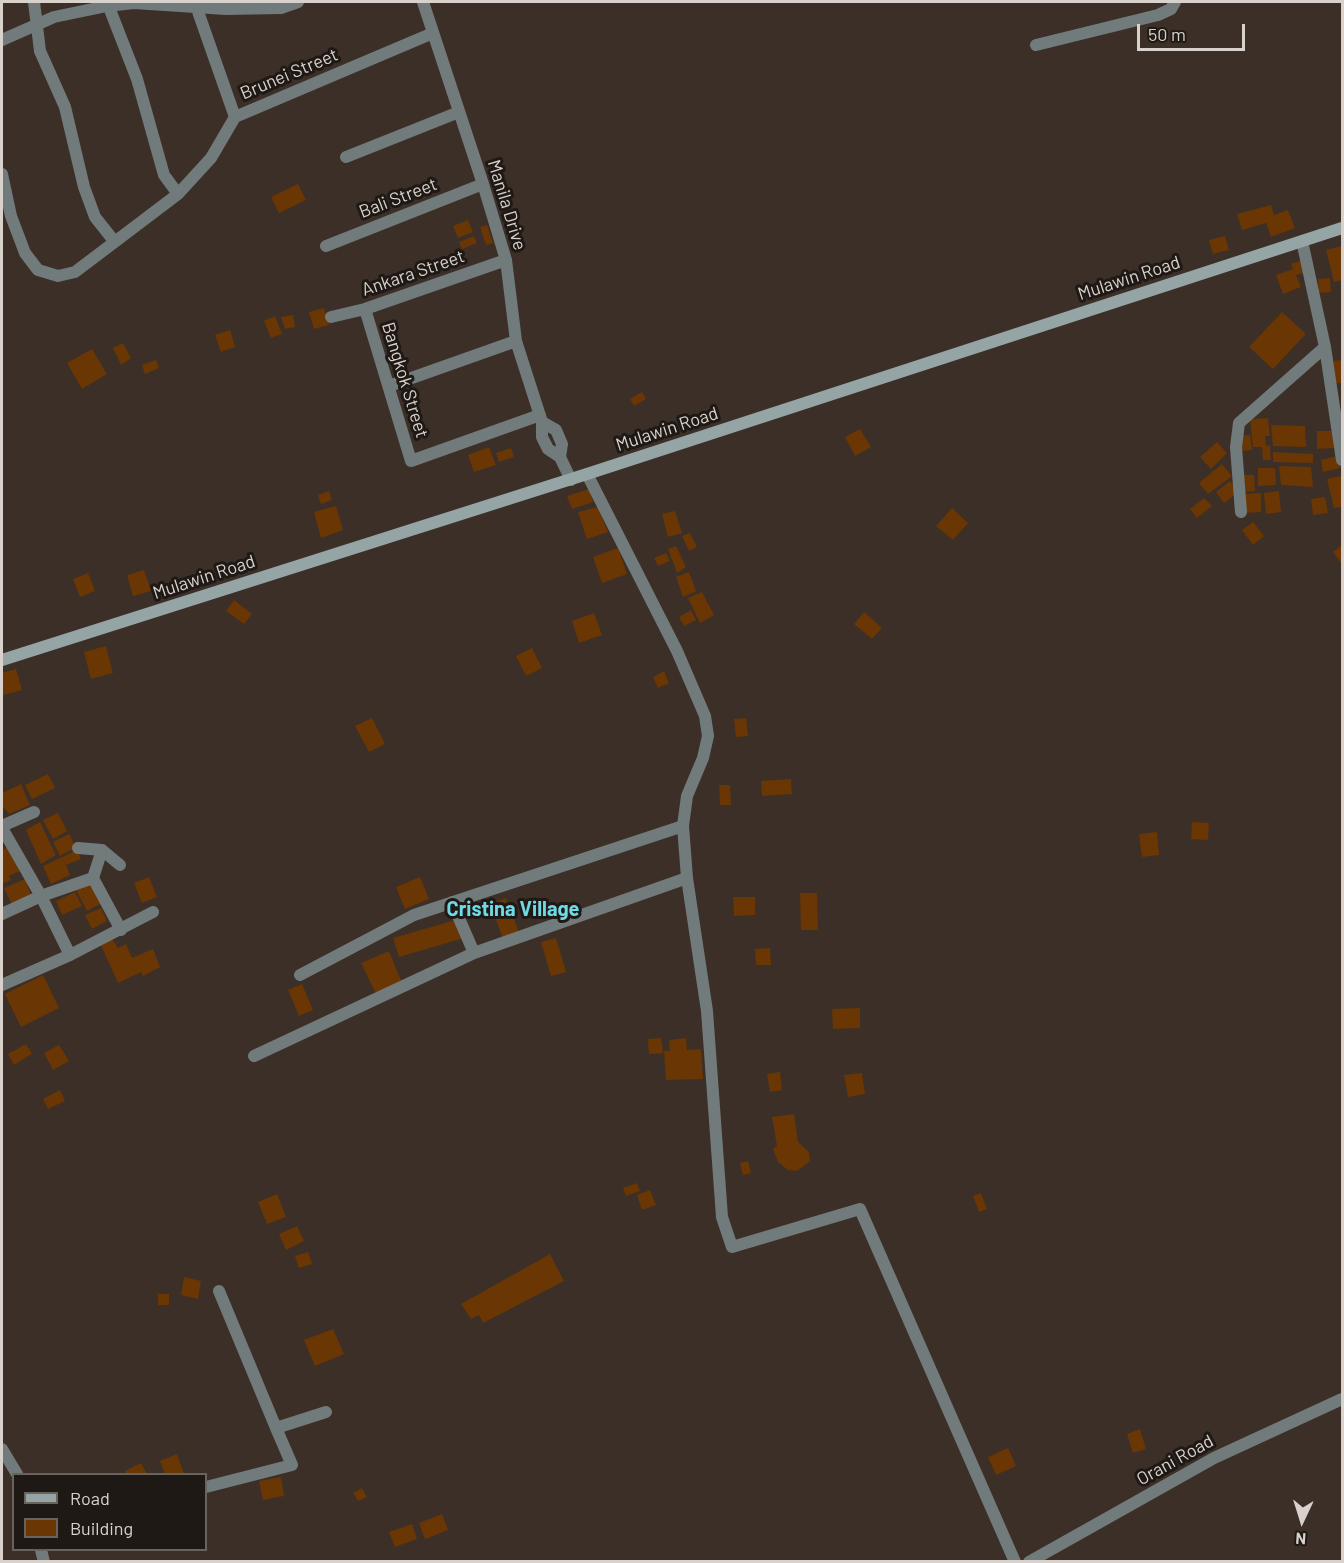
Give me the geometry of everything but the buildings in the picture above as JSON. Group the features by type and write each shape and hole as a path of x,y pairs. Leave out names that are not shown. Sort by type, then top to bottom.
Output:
{"main road":[{"name":"Mulawin Road","path":"2,660 571,480 1342,228"}],"street":[{"path":"34,2 36,25 47,71 65,107 91,207 95,217 114,241"},
{"path":"2,40 54,17 107,4 281,8 298,2"},
{"name":"Manila Drive","path":"423,2 506,260 516,342 541,418 542,436 548,449 560,457 571,480"},
{"path":"1036,45 1158,15 1172,9 1175,2"},
{"path":"107,4 137,79 164,175 178,194"},
{"path":"195,5 235,117"},
{"name":"Brunei Street","path":"2,174 11,216 25,253 38,270 58,276 75,272 178,194 211,158 235,117 433,33"},
{"path":"346,157 459,112"},
{"name":"Bali Street","path":"326,246 483,184"},
{"path":"1302,241 1325,347 1342,460"},
{"name":"Ankara Street","path":"331,317 365,309 506,260"},
{"name":"Bangkok Street","path":"365,309 411,461 541,418"},
{"path":"389,386 516,342"},
{"path":"1241,512 1236,447 1239,423 1325,347"},
{"path":"587,474 677,651 705,716 708,736 703,758 687,796 683,826 687,878 707,1011 722,1217 732,1247 860,1209 1015,1562"},
{"path":"34,812 2,827 41,896 70,955"},
{"path":"300,975 414,915 683,826"},
{"path":"78,848 102,850 120,865"},
{"path":"102,850 93,878 121,930"},
{"path":"2,914 41,896 93,878"},
{"path":"254,1056 474,953 687,878"},
{"path":"452,903 474,953"},
{"path":"2,985 70,955 153,912"},
{"path":"207,1487 292,1465 219,1291"},
{"name":"Orani Road","path":"1029,1562 1214,1458 1342,1399"},
{"path":"276,1428 326,1412"},
{"path":"2,1449 15,1473"}],"district":[{"name":"Cristina Village","path":"513,909"}]}
